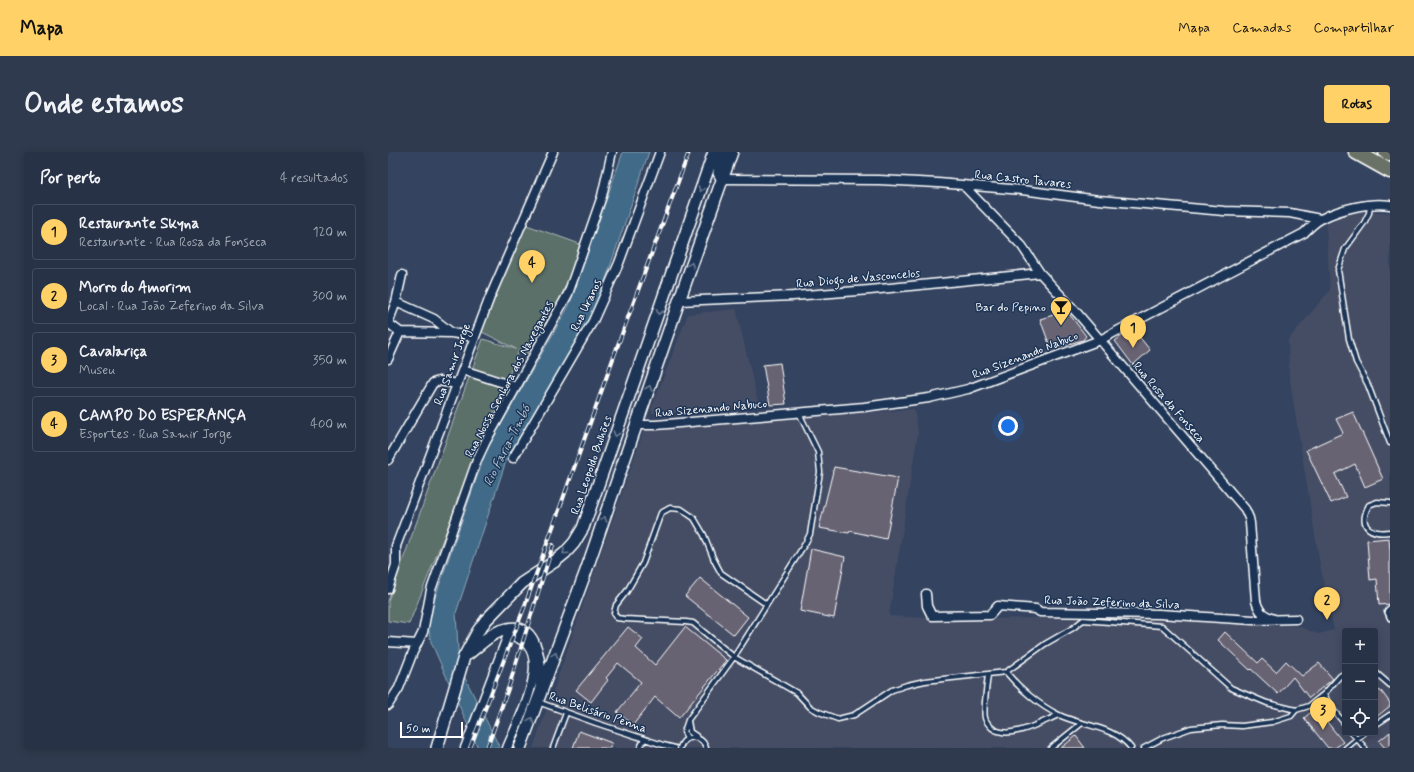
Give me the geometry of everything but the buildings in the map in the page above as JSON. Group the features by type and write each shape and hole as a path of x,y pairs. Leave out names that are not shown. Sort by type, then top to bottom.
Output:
{"highway":[{"path":"1356,152 1390,171"},
{"path":"1386,152 1390,154"}],"main road":[{"name":"Rua Leopoldo Bulhões","path":"437,748 463,662 478,631 486,620 528,578 554,562 565,553 574,543 583,528 714,152"},
{"path":"722,152 719,173 722,179"},
{"path":"520,748 583,578 732,152"},
{"path":"463,662 492,634 509,628 520,629 532,639 536,648 539,661 540,697"}],"street":[{"name":"Rua Samir Jorge","path":"388,589 396,565 396,546 475,337 520,226 553,152"},
{"name":"Rua Nossa Senhora dos Navegantes","path":"388,705 399,688 422,632 434,578 477,460 568,294 602,196 612,152"},
{"name":"Rua Uranos","path":"513,458 593,321 619,263 660,152"},
{"name":"Rua Castro Tavares","path":"722,179 938,182 964,186 1068,195 1099,200 1224,210 1290,213 1320,219"},
{"name":"Rua Rosa da Fonseca","path":"964,186 1022,246 1040,273 1073,308 1245,510 1250,523 1256,601 1262,614 1274,619"},
{"name":"Rua Sizenando Nabuco","path":"637,425 656,425 864,407 909,402 968,389 1100,340 1304,233 1320,219 1355,207 1379,203 1390,205"},
{"name":"Rua Diogo de Vasconcelos","path":"679,301 793,296 1040,273"},
{"path":"402,275 396,302 388,323 400,332 452,333 475,337"},
{"path":"396,302 434,319 452,333"},
{"path":"388,359 400,332"},
{"path":"463,370 516,388"},
{"path":"388,460 434,383 439,381 458,384"},
{"name":"Rua João Zeferino da Silva","path":"926,594 927,606 932,616 990,615 998,606 1036,609 1040,612 1159,614 1253,620 1296,619"},
{"path":"466,746 508,635 517,636 526,642 531,652 534,667 534,678 507,748"},
{"path":"388,642 417,644"}],"lane":[{"path":"1370,205 1369,213 1364,223 1345,249 1338,270 1349,340 1356,362 1368,384 1390,444"},
{"path":"687,738 684,732 688,720 734,657 810,534 820,472 818,452 799,412"},
{"path":"1390,503 1377,502 1369,505 1364,514 1364,522 1370,529 1377,532 1390,532"},
{"path":"766,604 721,572 714,560 704,535 694,518 686,511 677,508 670,508 666,509 662,513 643,563 616,605 614,615 617,618 636,621 686,622 693,624 734,657 796,693 810,707 838,719 854,715 892,690 907,685 925,681 1006,672 1045,644 1073,628 1083,620 1162,626 1231,688 1267,703 1296,710 1309,706 1324,694 1342,675"},
{"path":"1388,610 1390,618"},
{"path":"1006,672 1035,700 1058,715 1113,733 1131,748"},
{"path":"988,675 984,717 988,724 995,730 1004,733 1019,731 1058,715"},
{"path":"1378,675 1390,685"},
{"path":"1324,694 1330,706 1342,720"},
{"name":"Rua Belisário Penna","path":"540,697 566,713 644,739 663,747 675,748"},
{"path":"1144,748 1163,738 1191,728 1222,725 1242,726 1272,722 1291,716 1296,710"},
{"path":"553,748 566,713"},
{"path":"1378,723 1390,715"},
{"path":"688,720 690,732 699,738 705,744 706,748"},
{"path":"1051,748 1082,723"},
{"path":"1346,748 1359,736"},
{"path":"680,748 687,738 699,738"},
{"path":"1356,738 1365,748"},
{"path":"640,748 644,739"}],"shaded area":[{"path":"1346,213 1390,213 1390,748 533,748 644,430 914,409 918,432 889,616 989,619 1119,616 1291,626 1301,627 1318,634 1334,630 1320,565 1293,400 1289,372 1288,340 1330,290 1326,225"},
{"path":"736,309 759,406 657,414 652,413 652,407 688,314"}],"green space":[{"path":"521,223 580,244 571,274 552,313 527,354 519,350 409,624 388,621 388,601 483,339 516,349 478,330"}],"water":[{"name":"Rio Faria-Timbó","path":"623,152 649,152 596,308 506,461 456,613 459,666 500,748 478,748 431,642 427,621 486,451 569,306"}],"railway":[{"path":"470,748 524,608 689,152"},
{"path":"487,748 509,686 553,545"}],"place":[{"name":"CAMPO DO ESPERANÇA","path":"532,283"},
{"name":"Bar do Pepino","path":"1061,326"},
{"name":"Restaurante Skyna","path":"1133,348"},
{"name":"Morro do Amorim","path":"1327,620"},
{"name":"Cavalariça","path":"1323,730"}]}
